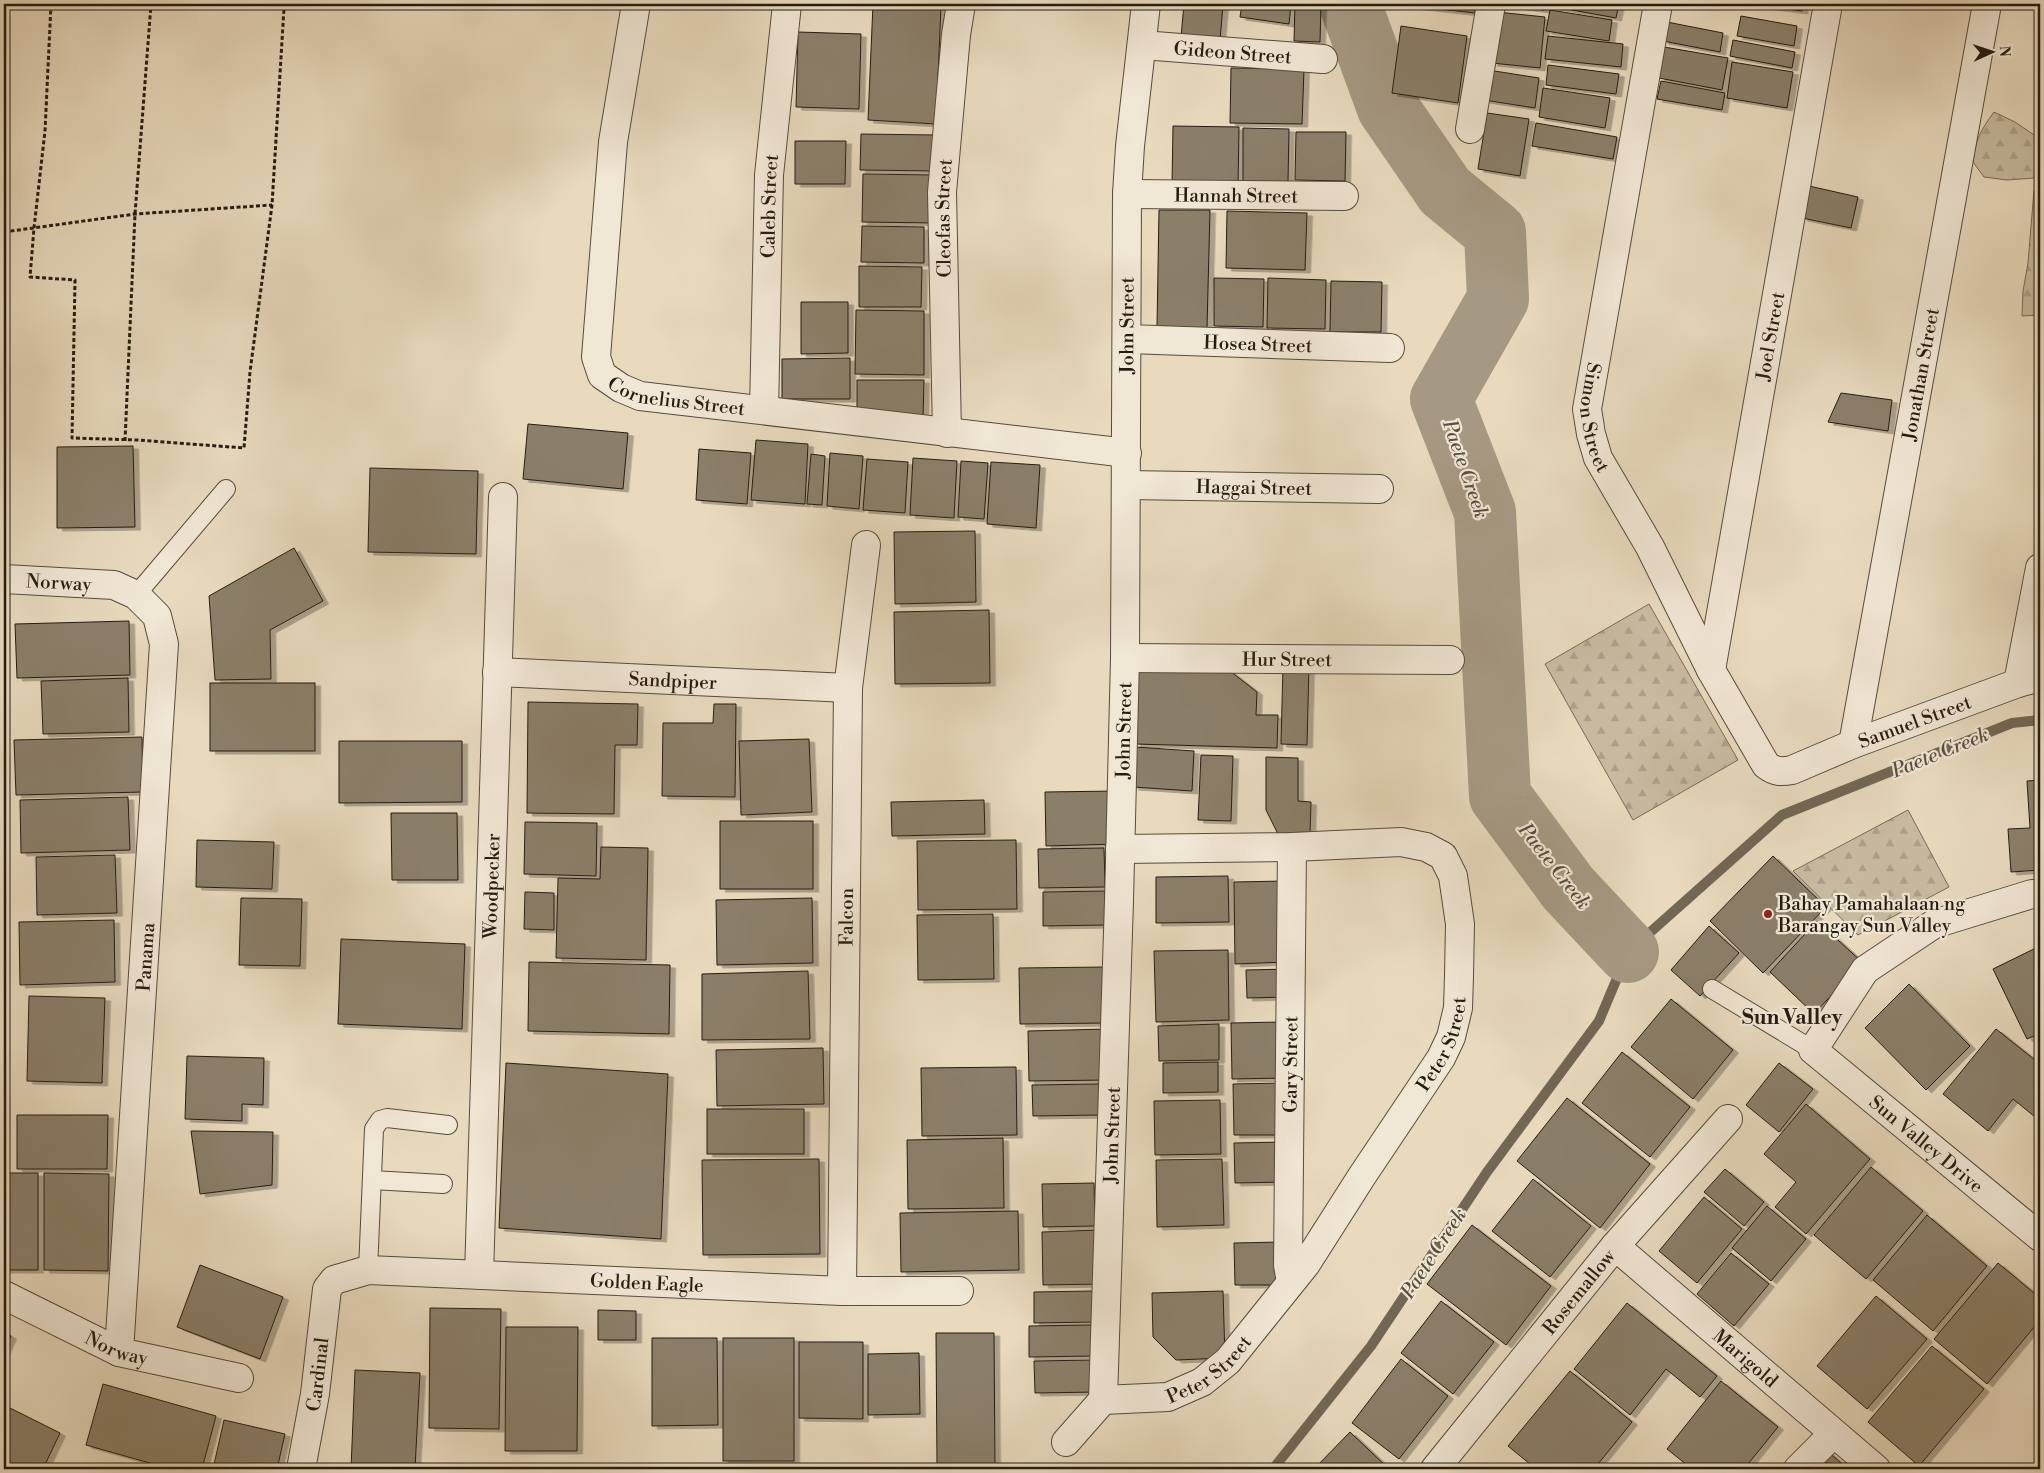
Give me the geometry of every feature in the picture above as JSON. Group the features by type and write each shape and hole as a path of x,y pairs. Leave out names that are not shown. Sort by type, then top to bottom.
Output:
{"street":[{"name":"Cornelius Street","path":"636,4 613,142 596,357 602,375 621,388 640,396 1127,454"},
{"name":"Caleb Street","path":"764,410 769,175 787,4"},
{"name":"Cleofas Street","path":"947,432 942,192 956,36 961,4"},
{"name":"John Street","path":"1104,1400 1125,658 1127,194 1130,146 1146,4"},
{"path":"1470,129 1491,4"},
{"name":"Simon Street","path":"1658,4 1587,408 1591,434 1598,458 1650,547 1711,670 1766,765 1774,771 1792,770"},
{"name":"Joel Street","path":"1711,670 1828,4"},
{"name":"Jonathan Street","path":"1853,744 1987,4"},
{"name":"Gideon Street","path":"1142,45 1323,60"},
{"name":"Hannah Street","path":"1127,194 1344,196"},
{"name":"Hosea Street","path":"1127,339 1390,348"},
{"name":"Haggai Street","path":"1126,485 1379,489"},
{"name":"Woodpecker","path":"479,1275 503,497"},
{"name":"Falcon","path":"842,1291 848,688 866,545"},
{"path":"2029,680 2040,568"},
{"name":"Norway","path":"4,579 125,590"},
{"name":"Panama","path":"119,1352 164,644 156,616 125,590"},
{"name":"Hur Street","path":"1125,658 1450,660"},
{"name":"Sandpiper","path":"497,672 848,688"},
{"name":"Samuel Street","path":"1792,770 1853,744 2029,680"},
{"name":"Peter Street","path":"1104,1400 1168,1397 1202,1382 1228,1360 1306,1264 1441,1058 1451,1036 1458,1008 1460,924 1453,876 1443,856 1426,847 1401,842 1120,849"},
{"name":"Gary Street","path":"1291,1282 1288,1255 1292,846"},
{"path":"1813,1050 1865,970 1934,924 2032,894 2040,894"},
{"name":"Sun Valley Drive","path":"1813,1050 2040,1237"},
{"name":"Rosemallow","path":"1434,1469 1615,1246 1728,1119"},
{"name":"Marigold","path":"1615,1246 1876,1469"},
{"name":"Golden Eagle","path":"334,1280 368,1270 842,1291 959,1292"},
{"name":"Cardinal","path":"301,1469 315,1394 327,1289 334,1280"},
{"name":"Norway","path":"4,1296 119,1352 239,1378"},
{"path":"1066,1442 1104,1400"},
{"path":"1798,1469 1833,1434"}],"lane":[{"path":"125,590 226,489"},
{"path":"1712,988 1813,1050"},
{"path":"368,1270 374,1129 380,1120 387,1118 448,1125"},
{"path":"372,1180 443,1184"}],"path":[{"path":"51,4 45,131 30,277 75,280 72,438 244,448 250,372 272,205 284,8"},
{"path":"125,441 135,214 152,4"},
{"path":"4,232 135,214 272,205"}],"green space":[{"path":"1994,112 2015,122 2040,139 2034,178 2007,180 1984,177 1973,162 1979,136"},
{"path":"2034,190 2040,191 2040,315 2022,316 2023,291 2028,263"},
{"path":"1649,604 1738,760 1633,820 1545,664"},
{"path":"1908,810 1949,887 1858,935 1793,871"}],"building":[{"path":"873,4 941,6 936,124 868,120"},
{"path":"1184,4 1223,4 1220,41 1181,37"},
{"path":"1242,4 1291,4 1289,24 1240,17"},
{"path":"1295,4 1321,4 1320,42 1294,41"},
{"path":"1393,4 1476,4 1475,13"},
{"path":"1501,4 1545,4 1544,10"},
{"path":"1550,4 1619,4 1616,18 1550,6"},
{"path":"1748,4 1803,4 1802,11"},
{"path":"1550,10 1612,20 1609,41 1546,31"},
{"path":"1497,12 1545,17 1540,68 1492,63"},
{"path":"1741,16 1797,26 1794,46 1737,36"},
{"path":"1667,22 1723,33 1720,52 1663,41"},
{"path":"1401,26 1467,36 1458,103 1392,93"},
{"path":"798,32 861,34 859,109 796,107"},
{"path":"1548,36 1623,44 1621,67 1545,59"},
{"path":"1733,40 1795,52 1792,68 1730,56"},
{"path":"1664,47 1728,58 1722,90 1659,78"},
{"path":"1732,62 1793,72 1787,108 1727,98"},
{"path":"1548,65 1619,74 1616,94 1546,85"},
{"path":"1231,68 1304,69 1302,124 1230,123"},
{"path":"1488,70 1539,78 1535,108 1484,100"},
{"path":"1661,81 1725,93 1722,110 1657,99"},
{"path":"1543,88 1610,98 1605,128 1539,117"},
{"path":"1487,113 1529,119 1520,176 1478,169"},
{"path":"1536,123 1617,137 1613,159 1532,146"},
{"path":"1173,126 1239,127 1238,186 1172,185"},
{"path":"1243,128 1289,129 1288,182 1243,181"},
{"path":"1296,132 1346,132 1345,181 1295,180"},
{"path":"861,134 936,135 936,171 860,170"},
{"path":"795,141 846,141 845,184 795,184"},
{"path":"863,174 935,175 935,223 862,222"},
{"path":"1809,186 1858,197 1851,228 1802,218"},
{"path":"1159,210 1210,210 1207,328 1157,327"},
{"path":"1227,211 1307,213 1305,270 1226,268"},
{"path":"862,226 924,227 924,263 861,262"},
{"path":"859,266 922,267 921,307 859,307"},
{"path":"1214,278 1264,279 1263,327 1214,326"},
{"path":"1268,278 1326,280 1325,329 1267,328"},
{"path":"1331,281 1382,282 1381,332 1330,332"},
{"path":"801,302 848,302 848,353 801,354"},
{"path":"856,310 924,311 924,375 855,374"},
{"path":"850,358 850,399 782,399 782,359"},
{"path":"857,380 924,380 923,418 857,417"},
{"path":"1841,393 1892,400 1888,431 1828,422"},
{"path":"528,424 628,433 623,489 523,479"},
{"path":"756,440 808,444 805,504 751,500"},
{"path":"133,446 135,527 57,528 57,447"},
{"path":"699,449 751,453 747,504 696,500"},
{"path":"830,453 863,456 859,509 827,506"},
{"path":"811,454 825,456 822,505 807,504"},
{"path":"913,458 957,461 954,518 910,515"},
{"path":"867,459 908,462 905,513 863,510"},
{"path":"961,461 988,463 984,519 958,517"},
{"path":"991,462 1040,465 1036,528 987,524"},
{"path":"370,468 478,471 476,554 368,552"},
{"path":"975,531 976,602 895,604 894,532"},
{"path":"294,548 323,601 270,630 271,679 215,680 209,596"},
{"path":"989,610 990,683 895,684 894,612"},
{"path":"129,621 130,675 17,678 15,624"},
{"path":"1283,664 1309,665 1307,745 1281,744"},
{"path":"1137,668 1230,671 1257,692 1256,715 1278,715 1277,748 1135,744"},
{"path":"128,678 129,732 43,734 41,681"},
{"path":"210,683 315,683 315,751 210,751"},
{"path":"528,702 638,704 637,745 615,745 614,814 527,813"},
{"path":"714,704 736,704 735,797 662,796 663,723 713,723"},
{"path":"142,737 143,792 16,795 14,740"},
{"path":"809,739 812,812 741,815 739,741"},
{"path":"339,741 462,741 462,802 339,803"},
{"path":"1135,747 1194,751 1192,791 1133,787"},
{"path":"1201,755 1233,756 1231,821 1198,820"},
{"path":"1266,757 1298,758 1298,801 1311,802 1310,834 1278,834 1266,810"},
{"path":"2040,780 2040,870 2011,872 2008,829 2030,828 2027,781"},
{"path":"1117,791 1118,844 1046,846 1045,792"},
{"path":"128,797 130,850 21,853 20,800"},
{"path":"984,800 985,834 892,836 891,802"},
{"path":"391,813 457,813 458,880 392,880"},
{"path":"720,821 813,821 813,889 720,889"},
{"path":"525,822 597,823 596,876 524,874"},
{"path":"197,840 274,842 272,889 196,887"},
{"path":"1016,840 1017,909 918,910 917,841"},
{"path":"601,847 648,848 646,960 556,958 558,878 600,879"},
{"path":"1104,848 1105,887 1039,888 1038,849"},
{"path":"115,855 117,913 37,915 36,857"},
{"name":"Bahay Pamahalaan ng Barangay Sun Valley","path":"1773,856 1826,907 1763,973 1710,921"},
{"path":"1228,876 1229,922 1156,923 1156,877"},
{"path":"1285,881 1287,962 1235,964 1234,882"},
{"path":"1105,891 1106,925 1043,926 1043,892"},
{"path":"525,892 554,893 554,930 524,929"},
{"path":"241,898 302,899 300,966 239,965"},
{"path":"812,898 813,963 717,965 716,900"},
{"path":"993,914 994,979 918,980 917,915"},
{"path":"114,920 115,982 20,985 19,922"},
{"path":"1817,921 1862,962 1814,1014 1770,972"},
{"path":"1709,926 1739,953 1700,996 1671,970"},
{"path":"341,939 465,944 462,1029 338,1024"},
{"path":"2040,946 2040,1033 2027,1039 1993,969"},
{"path":"1228,950 1229,1020 1156,1022 1154,951"},
{"path":"529,962 670,965 669,1034 528,1031"},
{"path":"1105,967 1106,1023 1020,1024 1019,968"},
{"path":"1290,969 1290,997 1247,998 1246,970"},
{"path":"808,971 810,1039 702,1040 702,974"},
{"path":"1909,984 1970,1046 1926,1090 1865,1028"},
{"path":"29,996 105,998 102,1083 27,1081"},
{"path":"1671,999 1733,1050 1693,1099 1631,1047"},
{"path":"1282,1022 1283,1078 1232,1079 1231,1023"},
{"path":"1219,1024 1219,1060 1159,1061 1158,1026"},
{"path":"1108,1029 1109,1080 1029,1081 1028,1031"},
{"path":"1996,1029 2040,1064 2040,1121 2013,1099 1988,1131 1943,1094"},
{"path":"823,1048 824,1104 717,1106 716,1050"},
{"path":"1622,1052 1690,1107 1650,1157 1582,1103"},
{"path":"187,1056 264,1058 263,1105 242,1104 242,1121 185,1119"},
{"path":"1218,1062 1218,1092 1163,1093 1163,1063"},
{"path":"506,1063 668,1074 661,1239 499,1228"},
{"path":"1779,1063 1813,1089 1779,1132 1746,1105"},
{"path":"1016,1067 1017,1135 922,1136 921,1068"},
{"path":"1284,1083 1285,1135 1234,1135 1233,1084"},
{"path":"1100,1084 1101,1115 1033,1116 1032,1085"},
{"path":"1567,1098 1650,1164 1600,1228 1517,1161"},
{"path":"1220,1100 1221,1154 1155,1155 1154,1101"},
{"path":"1806,1104 1870,1159 1806,1234 1775,1207 1796,1182 1764,1154"},
{"path":"707,1109 804,1109 804,1154 707,1154"},
{"path":"17,1115 108,1115 107,1169 17,1169"},
{"path":"191,1131 273,1132 272,1185 200,1194"},
{"path":"1003,1138 1004,1208 908,1209 907,1140"},
{"path":"1285,1142 1285,1182 1235,1183 1234,1143"},
{"path":"819,1159 820,1254 703,1255 702,1160"},
{"path":"1222,1159 1224,1225 1157,1227 1156,1160"},
{"path":"1871,1167 1923,1211 1866,1279 1814,1235"},
{"path":"1725,1169 1764,1202 1744,1226 1704,1192"},
{"path":"4,1173 38,1173 38,1270 4,1270"},
{"path":"44,1173 109,1174 108,1271 44,1270"},
{"path":"1533,1179 1591,1226 1550,1277 1492,1231"},
{"path":"1094,1183 1095,1226 1043,1227 1042,1184"},
{"path":"1704,1197 1742,1229 1697,1283 1659,1251"},
{"path":"1767,1206 1806,1239 1771,1281 1732,1248"},
{"path":"1018,1211 1019,1270 901,1272 900,1213"},
{"path":"1927,1215 1987,1266 1933,1331 1873,1280"},
{"path":"1472,1225 1551,1286 1506,1345 1427,1284"},
{"path":"1099,1230 1100,1284 1043,1285 1042,1232"},
{"path":"1282,1242 1283,1285 1235,1285 1234,1243"},
{"path":"1731,1253 1769,1284 1734,1326 1697,1294"},
{"path":"1998,1263 2040,1298 2040,1320 1987,1384 1934,1339"},
{"path":"200,1265 283,1297 260,1359 177,1327"},
{"path":"1094,1291 1094,1322 1034,1323 1034,1292"},
{"path":"1223,1291 1225,1358 1176,1360 1153,1337 1152,1293"},
{"path":"1876,1296 1927,1339 1867,1409 1817,1366"},
{"path":"1441,1301 1494,1342 1453,1394 1401,1353"},
{"path":"1627,1303 1717,1376 1700,1397 1666,1369 1630,1415 1574,1369"},
{"path":"430,1308 501,1309 499,1429 429,1428"},
{"path":"598,1310 636,1311 636,1340 598,1340"},
{"path":"1092,1325 1093,1356 1029,1357 1029,1326"},
{"path":"506,1327 578,1327 577,1451 505,1451"},
{"path":"4,1332 11,1336 4,1352"},
{"path":"936,1333 994,1333 995,1467 937,1467"},
{"path":"652,1338 717,1338 718,1425 652,1426"},
{"path":"723,1338 794,1338 794,1461 723,1461"},
{"path":"799,1342 863,1342 863,1419 799,1418"},
{"path":"1932,1346 1984,1389 1919,1466 1868,1422"},
{"path":"919,1353 920,1414 868,1415 868,1354"},
{"path":"1401,1359 1448,1396 1399,1459 1352,1423"},
{"path":"1096,1360 1096,1392 1035,1393 1034,1361"},
{"path":"355,1370 420,1373 415,1469 351,1469"},
{"path":"1570,1371 1632,1422 1594,1469 1536,1469 1508,1446"},
{"path":"1721,1381 1778,1427 1744,1469 1692,1469 1667,1449"},
{"path":"103,1384 216,1416 202,1469 171,1469 86,1445"},
{"path":"4,1405 60,1433 43,1469 4,1469"},
{"path":"224,1420 285,1434 277,1469 213,1469"},
{"path":"1350,1432 1389,1469 1314,1469"},
{"path":"1826,1450 1848,1469 1809,1469"}],"waterway":[{"name":"Paete Creek","path":"1350,4 1388,108 1445,191 1495,232 1498,299 1441,399 1485,512 1500,796 1568,888 1628,952"},
{"name":"Paete Creek","path":"1273,1469 1371,1346 1487,1172 1599,1021 1628,952 1782,815 2012,723 2040,720"}],"place":[{"name":"Bahay Pamahalaan ng Barangay Sun Valley","path":"1768,914"}],"district":[{"name":"Sun Valley","path":"1792,1017"}]}
